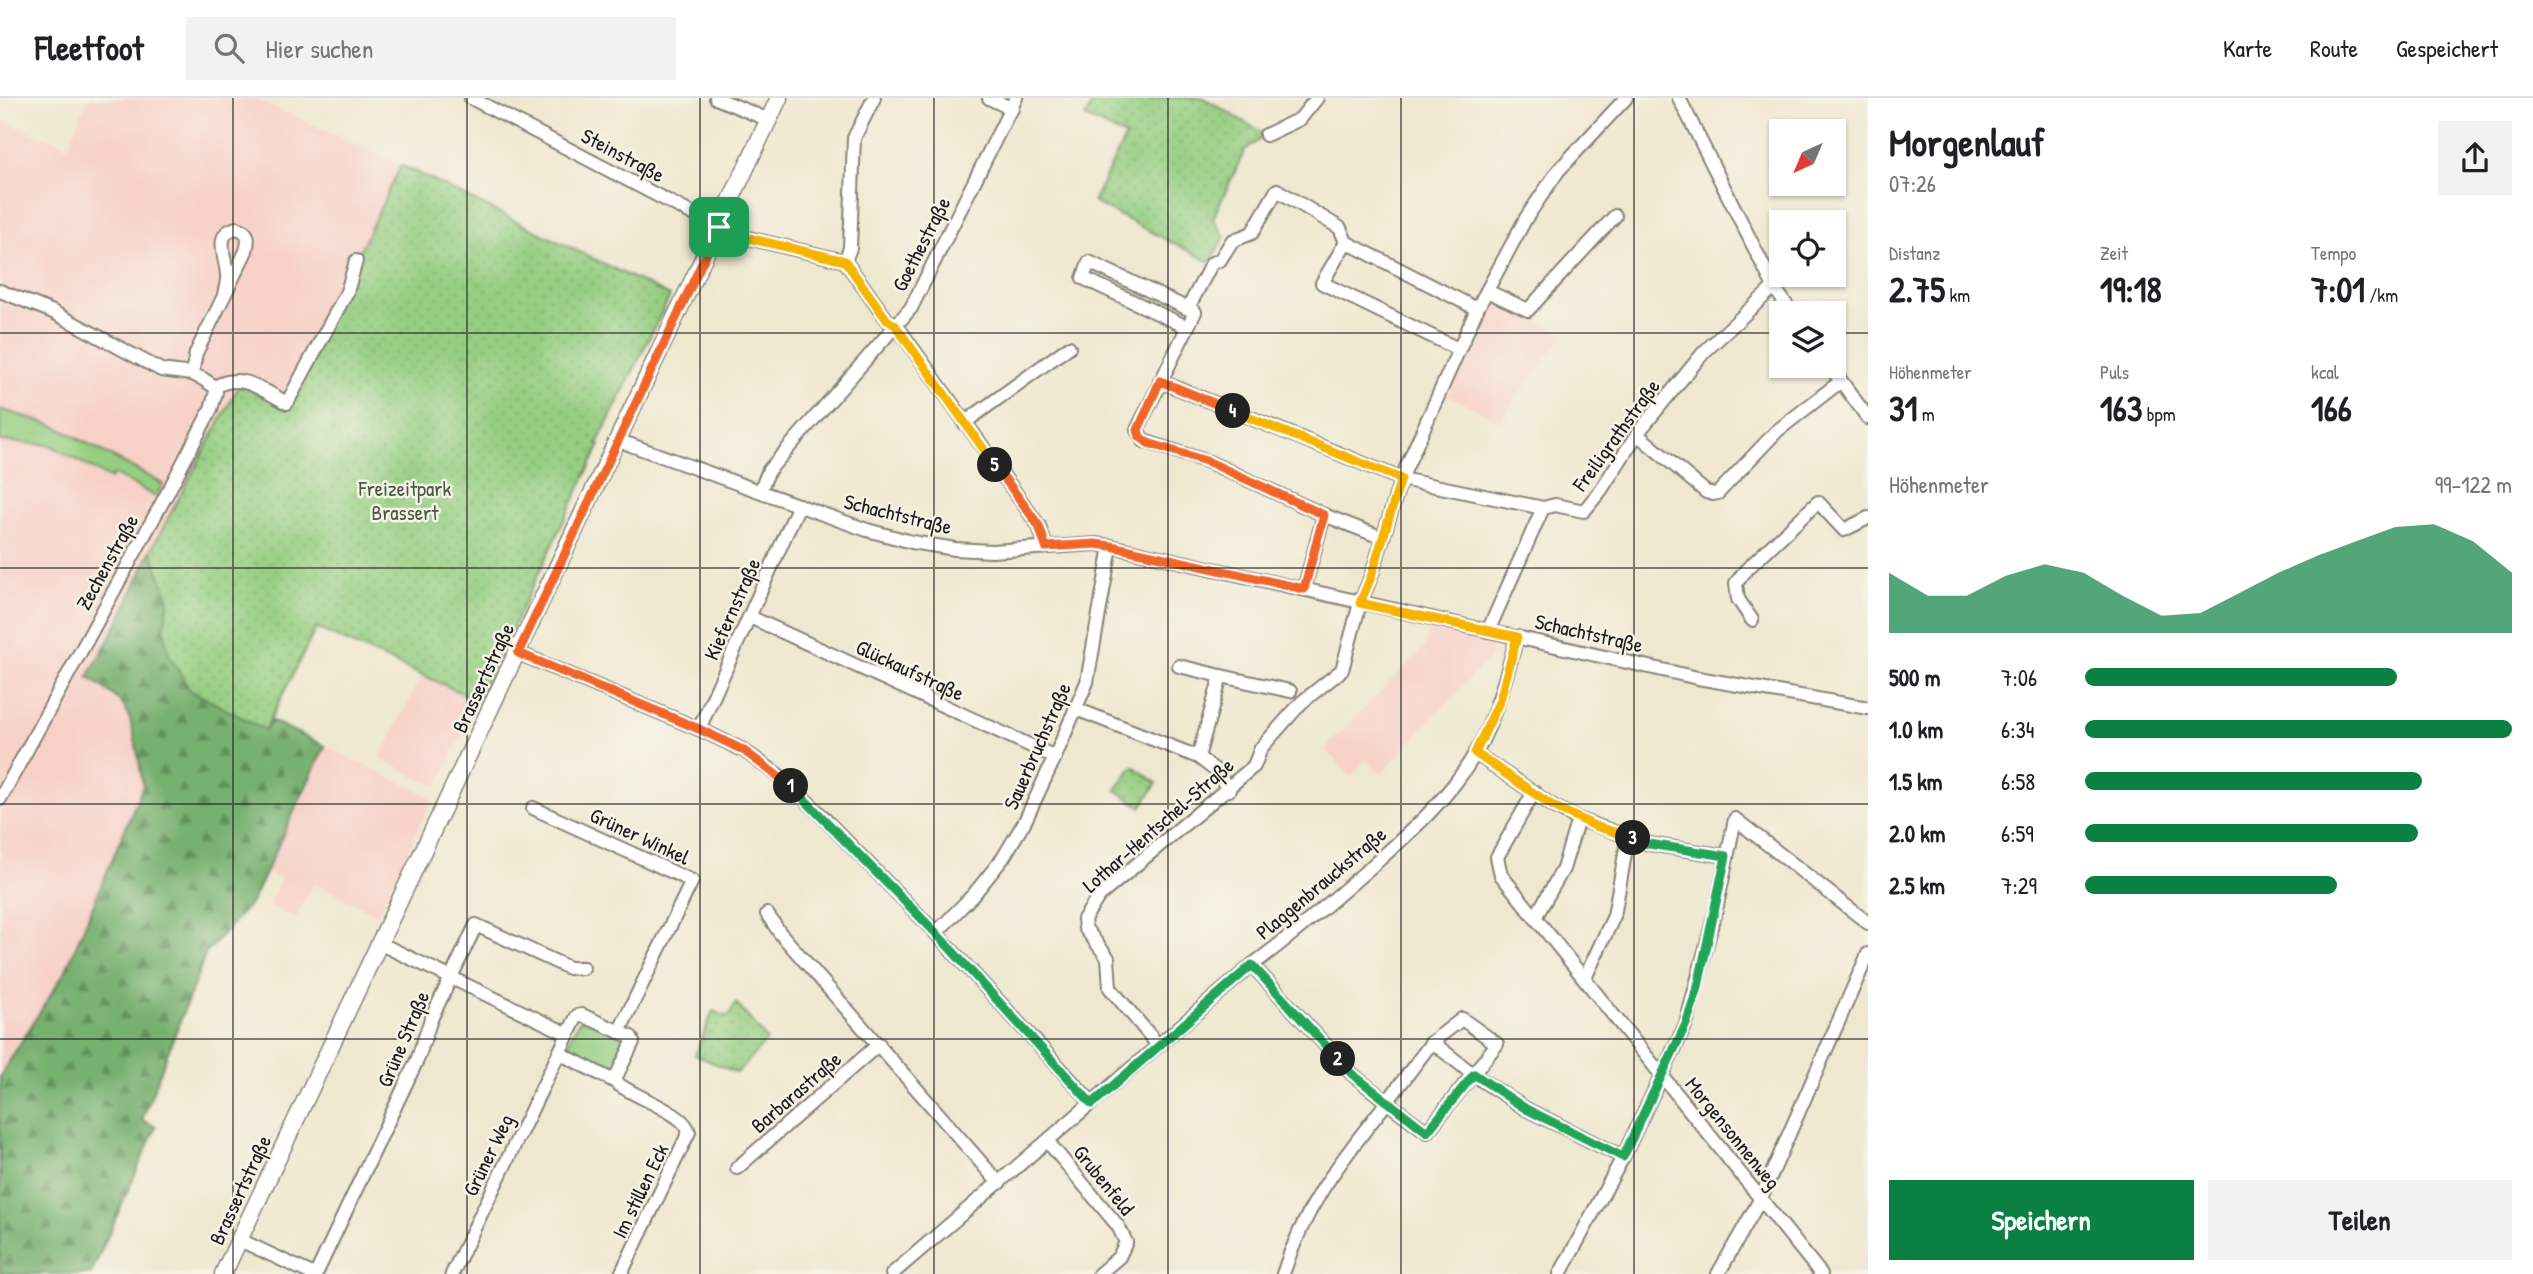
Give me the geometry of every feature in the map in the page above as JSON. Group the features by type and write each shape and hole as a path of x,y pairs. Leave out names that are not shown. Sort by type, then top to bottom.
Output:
{"main road":[{"name":"Brassertstraße","path":"223,1274 779,98"}],"street":[{"name":"Steinstraße","path":"471,98 731,234 845,261"},
{"path":"716,98 769,120"},
{"path":"874,98 854,138 850,248 845,261 887,320 895,325 1039,526 1046,547"},
{"path":"989,98 1014,103"},
{"path":"1266,135 1300,119 1317,98"},
{"name":"Lothar-Hentschel-Straße","path":"1158,1045 1109,983 1108,958 1084,929 1084,919 1099,896 1254,766 1261,748 1302,702 1342,670 1360,603 1401,479 1476,309 1526,218 1558,172 1626,98"},
{"path":"1679,98 1769,277"},
{"name":"Goethestraße","path":"760,491 769,470 915,301 1014,103"},
{"path":"1382,538 1324,515 1209,462 1148,443 1140,437 1138,430 1187,327 1191,310 1212,262 1220,260 1231,241 1252,233 1278,190 1340,228 1346,242 1476,309"},
{"path":"1487,290 1528,310 1615,215"},
{"path":"192,374 196,353 246,251 249,240 247,234 237,228 227,232 223,239 227,278 224,295"},
{"path":"1346,242 1322,283 1458,349"},
{"path":"0,291 53,312 161,370 192,374 207,380 215,387 226,380 242,380 287,403 347,292 356,261"},
{"path":"1187,327 1083,278 1089,262 1191,310"},
{"path":"1774,287 1784,301"},
{"name":"Freiligrathstraße","path":"1543,509 1555,506 1584,511 1637,434 1704,352 1774,287"},
{"path":"964,423 1069,347"},
{"path":"1839,378 1868,418"},
{"path":"1160,381 1401,479 1543,509 1488,631"},
{"path":"1637,434 1706,492 1718,493 1777,431 1841,381"},
{"name":"Zechenstraße","path":"0,799 211,409 215,387"},
{"name":"Schachtstraße","path":"617,440 867,530 912,542 955,549 992,551 1095,544 1111,546 1698,678 1868,708"},
{"path":"1752,620 1738,599 1736,583 1746,570 1818,502 1844,530 1868,518"},
{"name":"Kiefernstraße","path":"699,729 799,506"},
{"path":"1304,589 1324,515"},
{"name":"Sauerbruchstraße","path":"936,933 974,894 1003,858 1025,821 1055,757 1087,682 1111,546"},
{"name":"Glückaufstraße","path":"750,617 1055,757"},
{"name":"Plaggenbrauckstraße","path":"892,1274 1252,965 1291,936 1407,835 1443,799 1475,753 1500,700 1517,637"},
{"path":"518,653 699,729 743,750 777,774 813,807 936,933 1092,1104"},
{"path":"1178,666 1290,691"},
{"path":"1198,757 1221,676"},
{"path":"1076,709 1198,757 1215,771 1228,790"},
{"path":"1475,753 1553,806 1578,819 1649,844 1726,856"},
{"path":"0,769 12,776"},
{"name":"Morgensonnenweg","path":"1534,792 1497,857 1502,875 1821,1274"},
{"name":"Grüner Winkel","path":"533,808 692,881 619,1032"},
{"path":"1560,1274 1623,1157 1686,1024 1697,991 1735,818 1868,923"},
{"path":"1536,916 1563,869 1578,819"},
{"path":"1585,978 1614,916 1628,837"},
{"path":"767,914 780,933 999,1183"},
{"name":"Grüne Straße","path":"314,1274 418,1058 431,1019 476,925 569,968 583,968"},
{"path":"770,943 780,933"},
{"path":"381,944 568,1034"},
{"path":"1718,1274 1761,1198 1868,954"},
{"path":"1252,965 1352,1074 1387,1102 1427,1132 1497,1044 1462,1019 1432,1042 1387,1102 1322,1186 1305,1217 1283,1274"},
{"name":"Grüner Weg","path":"452,1274 577,1016 582,1014 619,1032"},
{"path":"559,1053 614,1081 634,1042 631,1037 619,1032"},
{"path":"1432,1042 1526,1109 1623,1157"},
{"name":"Barbarastraße","path":"737,1168 879,1044"},
{"name":"Im stillen Eck","path":"614,1081 626,1091 680,1117 689,1132 621,1274"},
{"name":"Grubenfeld","path":"1048,1142 1118,1226 1126,1242 1119,1257 1099,1274"},
{"path":"240,1240 314,1274"}],"shaded area":[{"path":"88,98 254,98 401,165 287,403 179,501 151,550 121,617 88,676 126,710 143,786 66,970 0,1075 0,441 50,445 111,478 113,474 156,497 163,485 55,426 0,409 0,120 68,146"},
{"path":"1491,298 1565,334 1515,399 1502,422 1447,395"},
{"path":"1429,629 1493,643 1489,658 1381,774 1366,760 1351,776 1325,749 1426,645"},
{"path":"422,674 478,700 437,787 380,759"},
{"path":"325,746 433,798 378,915 313,883 296,919 269,905 281,878 266,872"}],"green space":[{"path":"1095,98 1204,98 1266,135 1245,150 1213,218 1225,237 1210,262 1093,202 1126,136 1085,117"},
{"name":"Freizeitpark Brassert","path":"401,165 670,296 597,444 600,445 478,700 316,628 265,730 190,690 168,653 164,627 169,600 151,550 242,380 286,403"},
{"path":"0,409 55,426 163,484 156,497 114,474 111,479 50,445 0,441"},
{"path":"151,550 169,600 164,627 265,730 272,721 325,746 251,903 206,953 142,1120 156,1127 91,1274 0,1274 0,1076 66,970 143,786 134,735 126,710 114,696 88,677 121,617"},
{"path":"1133,766 1157,783 1141,807 1116,790"},
{"path":"736,1003 767,1040 737,1073 695,1055 713,1011 728,1017"},
{"path":"584,1019 627,1039 629,1043 610,1075 567,1054 565,1048 579,1021"}],"route":[{"path":"719,227 731,234 845,261 887,320 895,325 1039,526 1046,547 1095,544 1111,546 1304,589 1324,515 1209,462 1148,443 1140,437 1138,430 1143,416 1160,381 1401,479 1371,577 1360,603 1517,637 1500,700 1475,753 1553,806 1595,826 1649,844 1726,856 1697,991 1686,1024 1623,1157 1526,1109 1474,1074 1427,1132 1352,1074 1252,965 1092,1104 936,933 813,807 777,774 743,750 699,729 518,653 719,227"}]}
